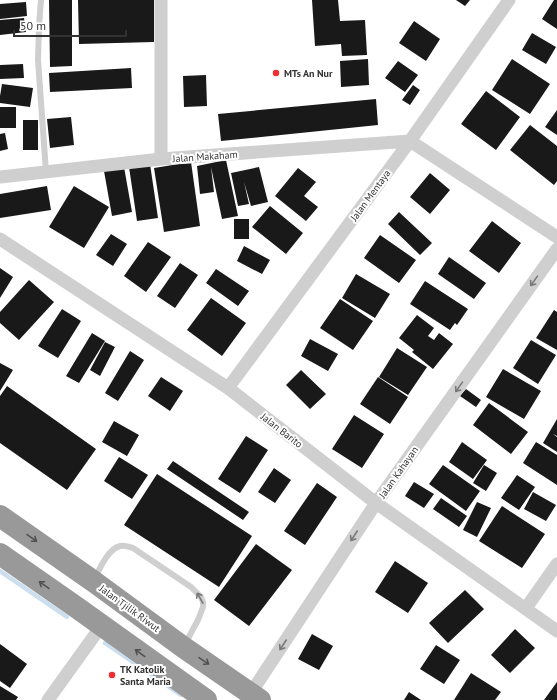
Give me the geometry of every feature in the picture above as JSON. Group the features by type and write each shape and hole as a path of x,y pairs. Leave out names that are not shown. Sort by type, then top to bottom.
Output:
{"highway":[{"name":"Jalan Tjilik Riwut","path":"0,516 93,581 252,698"},
{"path":"0,554 206,700"},
{"path":"76,607 93,581"}],"street":[{"path":"161,0 161,159"},
{"name":"Jalan Mentaya","path":"228,388 410,141 509,0"},
{"name":"Jalan Makaham","path":"0,177 161,159 410,141"},
{"path":"410,141 557,237"},
{"name":"Jalan Barito","path":"0,239 228,388 376,503 557,631"},
{"name":"Jalan Kahayan","path":"252,698 376,503 557,249"},
{"path":"526,608 557,564"},
{"path":"48,700 102,626"}],"lane":[{"path":"41,0 38,60 46,172"},
{"path":"93,581 109,554 115,548 126,546 133,548 191,587 201,597 203,607 198,620 183,647"}],"building":[{"path":"49,0 72,0 72,66 50,67"},
{"path":"78,0 154,0 154,42 79,44"},
{"path":"312,0 338,0 340,21 365,20 367,55 342,56 341,44 315,46"},
{"path":"456,0 470,0 465,6"},
{"path":"554,0 557,0 557,29 542,19"},
{"path":"26,2 27,16 0,19 0,4"},
{"path":"24,18 26,32 0,35 0,20"},
{"path":"414,21 440,39 426,61 399,43"},
{"path":"532,33 556,47 546,64 522,50"},
{"path":"368,59 369,85 341,87 340,61"},
{"path":"512,59 550,84 530,114 492,90"},
{"path":"398,61 418,75 405,92 385,78"},
{"path":"23,64 24,78 0,79 0,65"},
{"path":"131,68 132,88 50,92 49,73"},
{"path":"206,75 207,106 184,107 183,76"},
{"path":"2,84 33,88 30,107 0,103"},
{"path":"413,85 420,90 410,105 402,100"},
{"path":"486,91 520,117 496,150 461,124"},
{"path":"376,99 378,125 221,141 218,114"},
{"path":"0,107 16,107 16,128 0,128"},
{"path":"557,110 557,135 545,127"},
{"path":"71,117 74,145 50,148 47,119"},
{"path":"23,120 38,120 38,150 23,150"},
{"path":"530,125 557,146 557,181 554,185 510,150"},
{"path":"5,133 8,149 0,151 0,134"},
{"path":"226,160 238,216 222,219 211,167 214,192 200,194 197,166"},
{"path":"191,162 200,226 164,232 154,168"},
{"path":"150,164 158,218 137,221 129,167"},
{"path":"124,167 132,212 112,216 104,171"},
{"path":"259,167 268,202 251,206 244,182 249,204 238,206 231,173"},
{"path":"298,168 316,182 304,196 318,207 306,221 275,196"},
{"path":"430,173 450,190 430,214 410,197"},
{"path":"47,186 51,210 0,218 0,194"},
{"path":"74,186 109,207 84,248 49,227"},
{"path":"270,206 303,233 286,254 252,227"},
{"path":"399,212 432,243 420,255 388,224"},
{"path":"234,219 249,219 249,239 234,239"},
{"path":"492,221 521,243 499,273 469,251"},
{"path":"111,234 127,244 113,266 96,255"},
{"path":"380,235 416,260 399,283 364,258"},
{"path":"148,242 171,257 146,292 124,276"},
{"path":"244,246 270,260 262,274 237,261"},
{"path":"449,257 486,283 474,299 438,274"},
{"path":"180,263 198,275 175,308 157,296"},
{"path":"0,268 13,277 0,298"},
{"path":"216,269 249,291 238,306 206,283"},
{"path":"356,274 390,294 375,318 342,298"},
{"path":"29,280 54,302 19,340 0,323 0,312"},
{"path":"425,281 468,309 457,325 455,323 450,330 410,304"},
{"path":"211,298 246,323 222,356 187,330"},
{"path":"340,299 373,321 353,350 320,328"},
{"path":"62,309 81,321 58,358 38,346"},
{"path":"554,310 557,312 557,350 536,338"},
{"path":"417,315 434,328 428,336 434,340 439,333 453,344 433,369 412,352 414,350 399,338"},
{"path":"92,333 105,341 79,383 66,376"},
{"path":"310,339 338,354 328,371 301,356"},
{"path":"531,340 556,355 538,384 513,368"},
{"path":"105,342 115,347 100,376 90,370"},
{"path":"397,348 427,367 408,395 379,377"},
{"path":"130,351 144,360 118,401 105,393"},
{"path":"0,363 13,370 0,391"},
{"path":"503,369 541,391 524,419 486,397"},
{"path":"301,370 326,394 310,409 286,385"},
{"path":"161,377 183,391 170,411 148,396"},
{"path":"378,377 408,397 390,424 360,404"},
{"path":"7,386 96,449 67,490 0,443 0,396"},
{"path":"466,389 481,400 476,407 460,396"},
{"path":"489,403 528,432 511,454 473,425"},
{"path":"354,415 384,434 362,468 332,449"},
{"path":"557,419 557,436 553,434 557,437 557,452 543,443"},
{"path":"114,421 139,435 127,456 102,442"},
{"path":"246,436 268,450 240,493 218,479"},
{"path":"462,442 487,460 473,479 449,462"},
{"path":"536,442 557,455 557,485 523,463"},
{"path":"119,457 148,475 132,499 104,481"},
{"path":"173,461 249,512 243,520 167,469"},
{"path":"443,465 480,491 466,511 429,484"},
{"path":"484,465 497,473 486,491 473,483"},
{"path":"274,468 291,480 275,503 258,492"},
{"path":"157,474 252,536 219,587 124,525"},
{"path":"517,475 535,487 519,510 501,498"},
{"path":"414,482 434,494 424,508 405,496"},
{"path":"317,483 337,497 305,545 284,531"},
{"path":"533,492 556,505 546,521 524,509"},
{"path":"441,498 467,516 459,527 433,509"},
{"path":"477,502 491,508 477,537 463,530"},
{"path":"502,506 545,534 522,568 479,541"},
{"path":"256,544 292,570 249,626 214,600"},
{"path":"395,561 428,583 408,613 375,592"},
{"path":"465,590 484,609 448,643 429,623"},
{"path":"515,629 535,648 510,673 491,655"},
{"path":"312,634 333,646 319,670 298,659"},
{"path":"0,644 27,664 10,688 0,681"},
{"path":"436,645 460,660 444,684 420,669"},
{"path":"471,673 501,692 495,700 454,700"},
{"path":"557,682 557,700 544,700"},
{"path":"0,686 18,697 16,700 0,700"},
{"path":"409,692 421,700 404,700"}],"waterway":[{"path":"0,571 67,617"},
{"path":"105,643 181,695"}],"place":[{"name":"MTs An Nur","path":"276,73"},
{"name":"TK Katolik Santa Maria","path":"112,675"}]}
